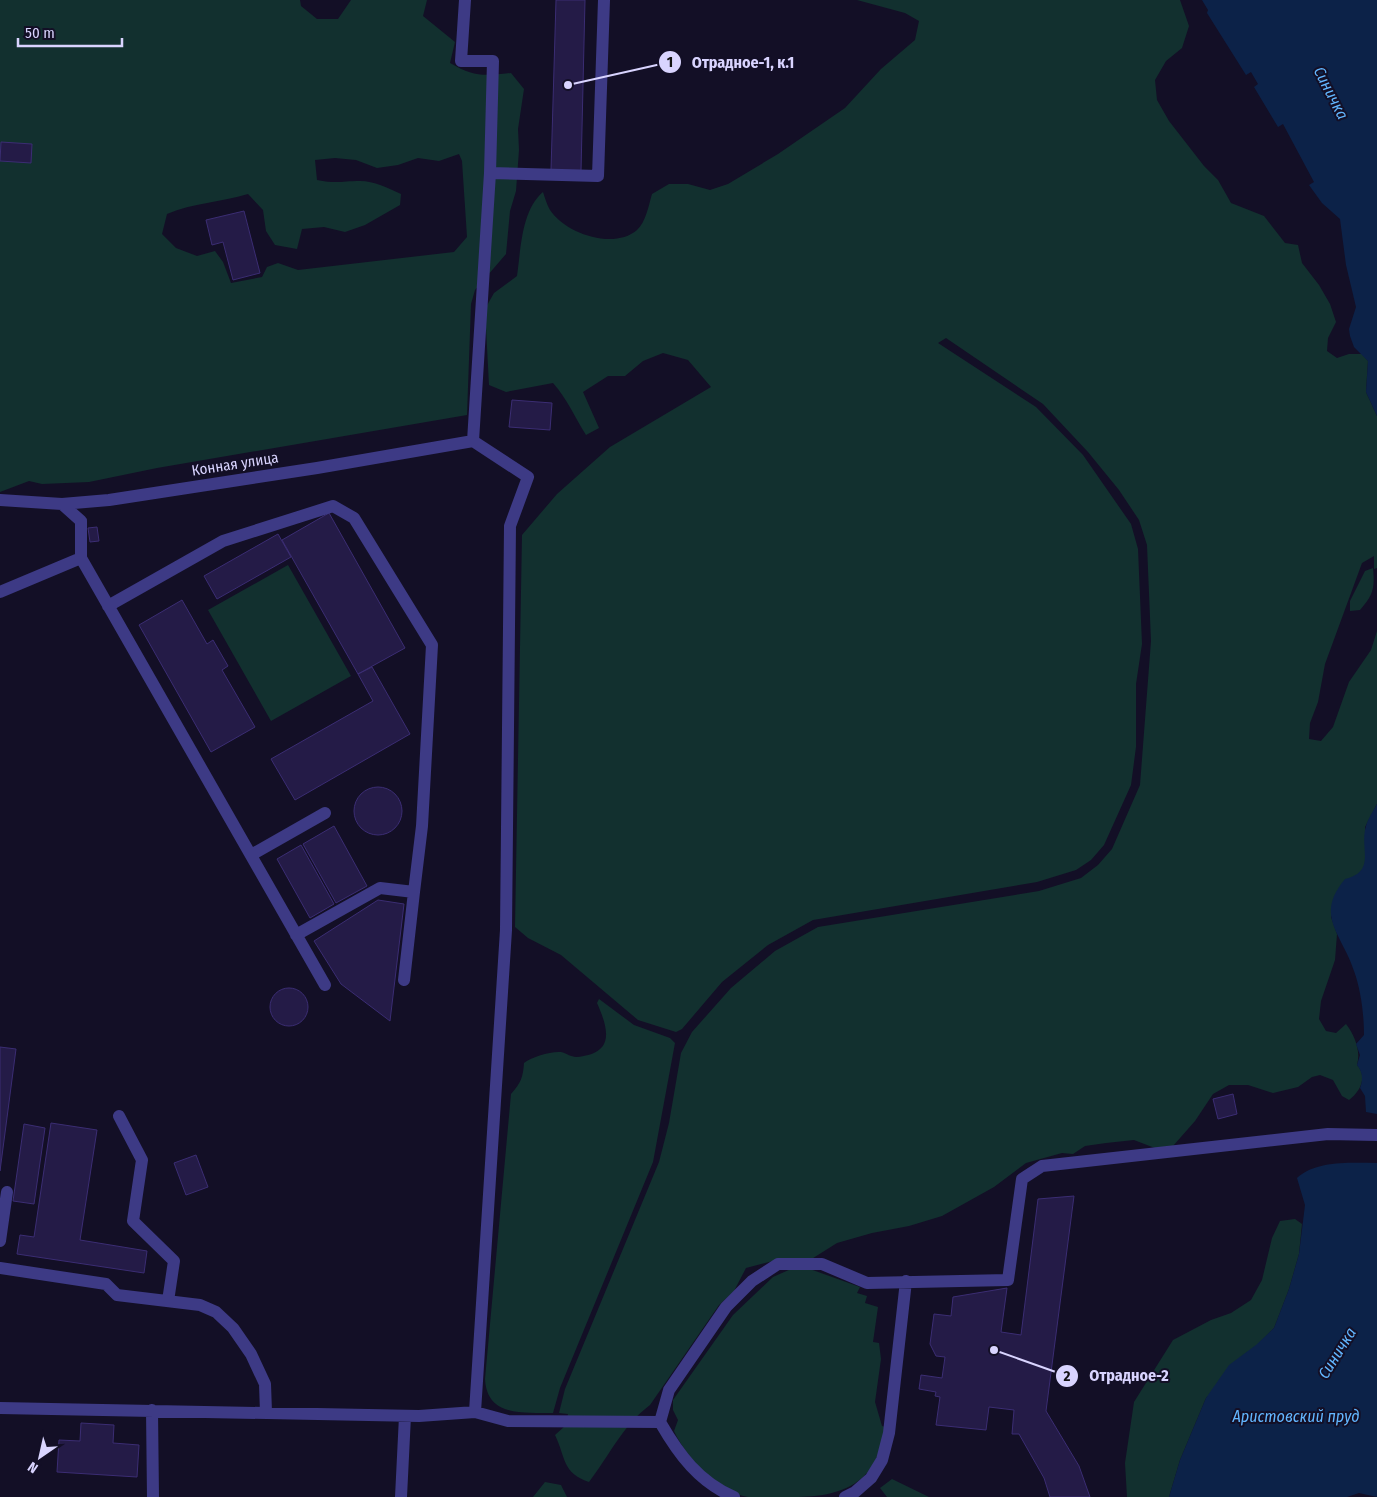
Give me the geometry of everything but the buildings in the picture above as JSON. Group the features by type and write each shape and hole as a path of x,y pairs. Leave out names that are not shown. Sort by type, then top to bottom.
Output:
{"street":[{"path":"465,0 461,61 493,61 490,173 473,441 528,477 510,526 506,930 475,1412"},
{"path":"490,173 598,176 604,0"},
{"name":"Конная улица","path":"0,500 62,504 110,500 317,468 473,441"},
{"path":"62,504 81,521 81,558 324,985"},
{"path":"108,606 223,541 333,506 354,518 432,645 422,826 404,980"},
{"path":"0,592 81,558"},
{"path":"251,855 325,813"},
{"path":"296,936 380,888 414,892"},
{"path":"119,1116 142,1160 133,1221 174,1261 168,1301"},
{"path":"734,1497 698,1476 678,1452 660,1422 669,1390 726,1308 752,1281 778,1264 822,1264 867,1283 1008,1280 1022,1179 1042,1166 1328,1134 1377,1135"},
{"path":"0,1241 7,1192"},
{"path":"0,1268 106,1284 117,1295 200,1305 216,1312 233,1328 251,1354 265,1384 266,1412"},
{"path":"845,1497 855,1492 871,1478 882,1460 889,1433 906,1281"},
{"path":"0,1408 405,1416 475,1412 508,1421 660,1422"},
{"path":"152,1410 153,1497"},
{"path":"402,1497 405,1416"}],"green space":[{"path":"0,0 300,0 301,6 317,19 338,19 351,0 427,0 423,16 455,42 450,63 472,73 493,75 511,73 524,89 518,129 519,150 516,191 510,211 506,254 475,290 471,304 467,415 157,468 89,482 42,484 29,481 0,492","holes":["459,154 462,161 467,237 454,252 298,270 278,263 267,267 262,277 231,283 223,262 215,251 197,256 176,248 162,234 167,214 187,207 248,194 263,210 266,231 275,245 297,249 302,229 324,227 345,232 365,225 400,205 401,194 386,187 365,181 335,182 317,180 315,160 335,158 356,160 377,168 398,165 418,158 439,161"]},
{"path":"857,0 1180,0 1189,26 1182,48 1166,61 1155,80 1157,100 1169,121 1204,166 1218,180 1231,203 1264,216 1285,243 1298,245 1302,263 1319,285 1330,304 1336,322 1328,338 1327,351 1337,358 1349,354 1362,354 1368,361 1366,392 1377,416 1377,568 1374,569 1374,556 1362,563 1325,664 1318,702 1310,723 1309,739 1321,741 1333,727 1349,682 1371,650 1377,631 1377,804 1365,827 1367,857 1363,869 1355,877 1331,917 1337,934 1335,960 1321,1001 1319,1019 1326,1031 1336,1033 1346,1024 1356,1044 1358,1054 1357,1065 1362,1074 1362,1079 1359,1089 1349,1100 1342,1096 1333,1080 1320,1075 1312,1077 1298,1087 1273,1093 1248,1085 1229,1085 1213,1094 1195,1121 1173,1146 1160,1150 1134,1140 1085,1146 1073,1154 1062,1153 1026,1163 994,1187 942,1216 837,1243 810,1260 777,1260 746,1268 734,1291 719,1305 650,1405 624,1431 589,1482 574,1474 566,1464 555,1435 565,1426 568,1414 559,1413 565,1389 659,1162 669,1123 681,1053 692,1032 731,988 775,951 818,927 1039,891 1081,878 1098,865 1112,849 1140,785 1151,641 1147,545 1139,520 1119,490 1088,452 1043,404 946,338 938,343 1036,407 1083,455 1131,524 1138,549 1142,644 1136,684 1136,747 1131,785 1104,845 1091,860 1076,870 1037,882 813,920 768,945 722,982 682,1029 676,1032 638,1020 561,955 528,938 515,927 522,535 557,494 610,447 711,387 688,360 663,353 643,361 625,376 608,376 583,392 599,428 586,435 567,402 553,383 506,392 489,385 485,309 494,293 517,276 526,220 530,209 543,192 550,210 557,219 578,232 604,239 616,239 627,236 637,230 643,222 652,194 669,184 688,184 710,190 728,184 778,154 845,108 881,69 915,40 919,21 905,13"},
{"path":"288,565 351,676 271,721 208,610"},
{"path":"1373,568 1374,581 1368,600 1360,610 1350,611 1350,601 1365,571"},
{"path":"599,999 634,1025 670,1038 675,1043 653,1162 560,1388 553,1413 509,1410 500,1407 493,1401 487,1392 485,1379 511,1094 519,1083 524,1063 527,1061 552,1052 574,1057 589,1055 603,1046 606,1039 606,1031 597,1003"},
{"path":"1295,1219 1302,1224 1299,1254 1289,1289 1274,1328 1206,1398 1180,1460 1169,1497 1127,1497 1125,1463 1134,1402 1173,1340 1211,1320 1231,1313 1251,1300 1262,1280 1272,1238 1280,1221"},
{"path":"807,1268 860,1287 857,1293 867,1296 865,1303 878,1307 873,1342 879,1343 881,1359 875,1402 882,1426 886,1427 881,1448 872,1467 862,1478 847,1488 830,1494 803,1497 748,1497 736,1494 714,1481 686,1452 674,1431 678,1420 673,1410 673,1400 733,1315 773,1277 791,1269"},
{"path":"892,1479 929,1497 887,1497 880,1488"},
{"path":"545,1482 561,1485 567,1497 533,1497"}],"water":[{"name":"Синичка","path":"1202,0 1377,0 1377,416 1366,392 1368,361 1354,347 1350,336 1349,329 1356,307 1346,265 1340,219 1322,203 1309,185 1314,182 1283,124 1278,127 1254,87 1258,84 1251,72 1246,75 1207,13 1208,10"},
{"path":"1377,804 1377,1114 1366,1112 1365,1096 1360,1088 1362,1076 1357,1065 1360,1055 1356,1044 1364,1035 1363,1011 1354,971 1333,925 1331,915 1336,892 1345,879 1361,871 1364,865 1364,835 1369,818"},
{"name":"Аристовский пруд","path":"1377,1163 1377,1497 1359,1493 1347,1497 1169,1497 1180,1460 1206,1398 1229,1365 1256,1345 1274,1328 1289,1289 1299,1254 1305,1205 1297,1178 1305,1172 1324,1165"}],"place":[{"name":"Отрадное-1, к.1","path":"568,85"},
{"name":"Отрадное-2","path":"994,1350"}]}
